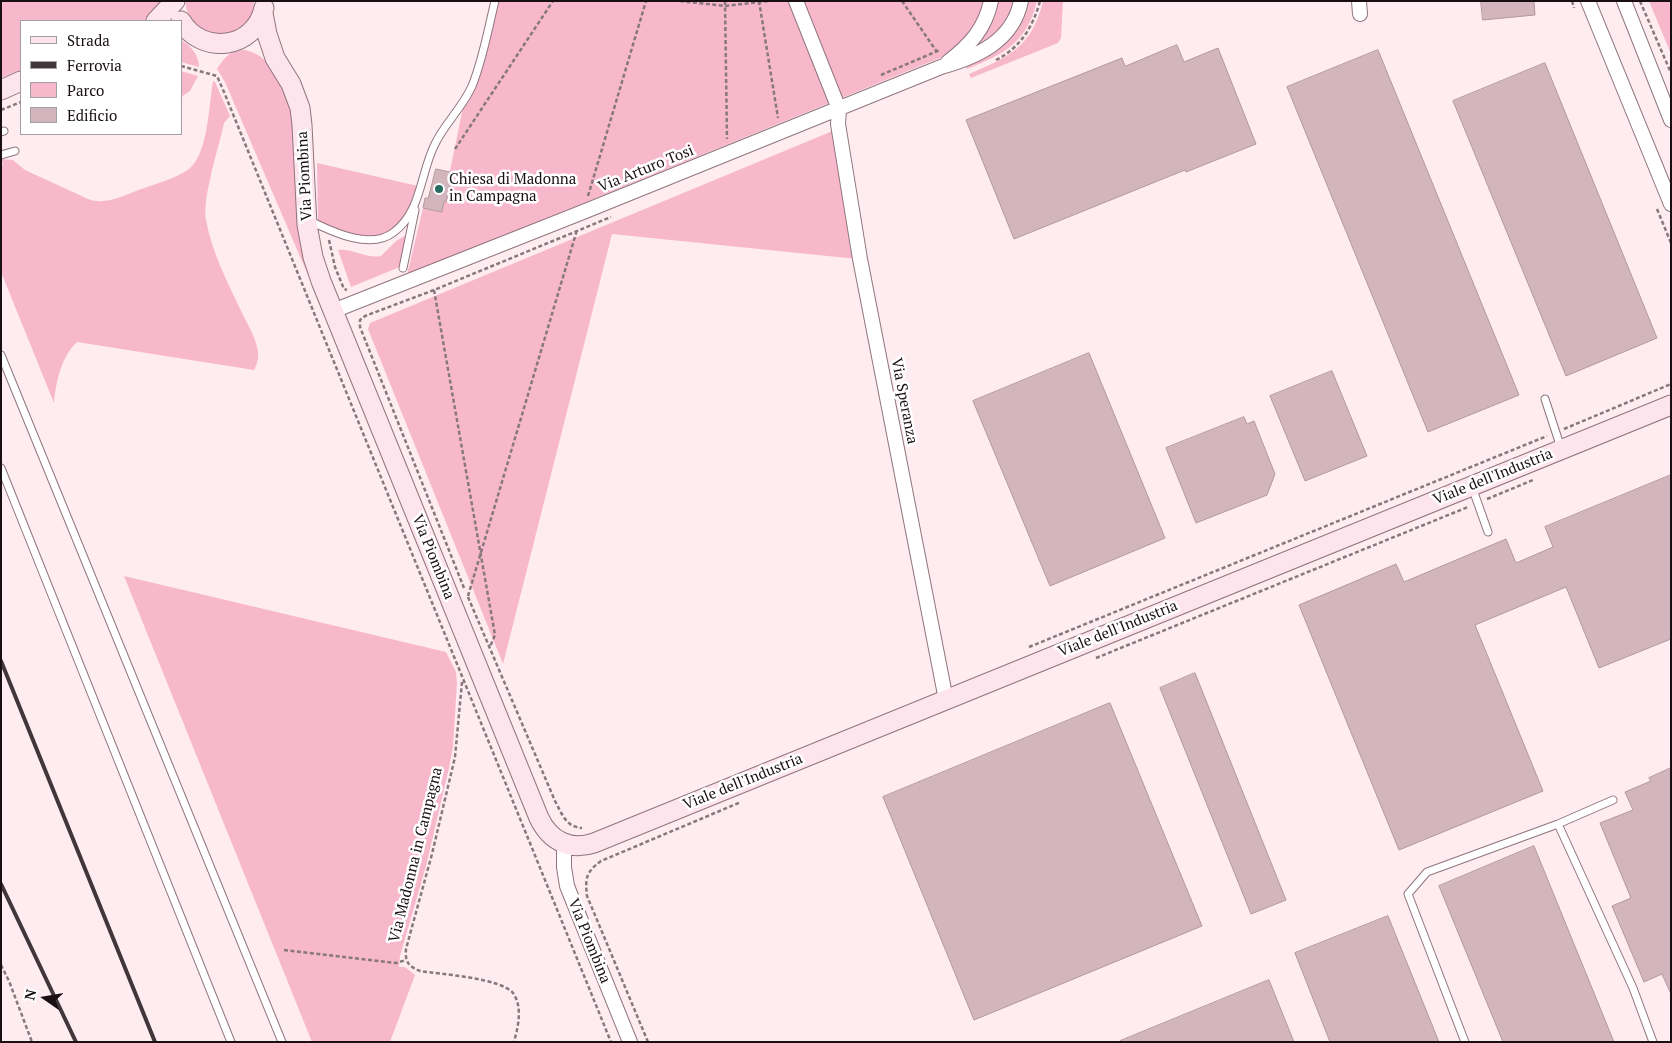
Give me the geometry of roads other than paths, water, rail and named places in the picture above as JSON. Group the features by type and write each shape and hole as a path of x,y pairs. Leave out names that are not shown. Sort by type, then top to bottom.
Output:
{"street":[{"path":"157,20 175,1"},
{"path":"175,1 180,20"},
{"path":"796,1 839,109"},
{"name":"Via Arturo Tosi","path":"942,66 968,46 978,34 987,17 991,1"},
{"name":"Via Arturo Tosi","path":"333,311 942,66 969,58 998,41 1012,26 1021,1"},
{"path":"1588,1 1671,204"},
{"path":"1624,1 1671,120"},
{"name":"Via Piombina","path":"236,41 253,30 264,7"},
{"name":"Via Piombina","path":"264,7 266,34 275,58 291,84 300,108 307,219 313,257 333,311 481,650 539,818 550,835 564,843 564,867 567,886 630,1042"},
{"path":"183,27 206,42 217,44 236,41 262,50 275,58"},
{"path":"1,90 20,81"},
{"name":"Via Speranza","path":"839,109 838,124 860,259 946,700"},
{"name":"Viale dell'Industria","path":"564,843 579,846 594,843 946,700 1475,494 1561,449 1671,404"}],"lane":[{"path":"403,268 419,195 434,144 472,86 484,48 495,1"},
{"path":"1,155 15,151"},
{"path":"307,219 344,236 363,240 376,239 393,233 409,217 419,195"},
{"path":"1,355 282,1042"},
{"path":"1545,399 1561,449"},
{"path":"1,468 231,1042"},
{"path":"1475,494 1488,532"},
{"path":"1464,1042 1408,894 1427,872 1558,824 1612,800"},
{"path":"1558,824 1633,988 1653,1042"}],"railway":[{"path":"1,661 155,1042"},
{"path":"1,884 76,1042"}],"place":[{"name":"Chiesa di Madonna in Campagna","path":"439,189"}]}
